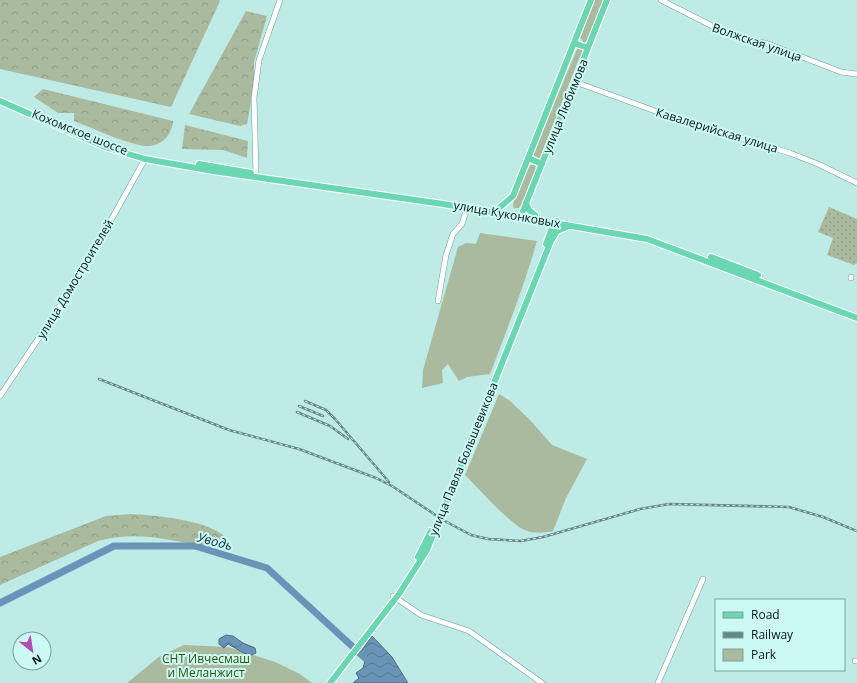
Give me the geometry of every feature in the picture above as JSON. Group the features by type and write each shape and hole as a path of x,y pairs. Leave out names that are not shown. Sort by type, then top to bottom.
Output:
{"main road":[{"name":"улица Любимова","path":"498,209 512,196 591,0"},
{"name":"улица Любимова","path":"521,215 607,0"},
{"name":"улица Любимова","path":"574,43 588,48"},
{"name":"Кохомское шоссе","path":"0,100 105,147 145,157"},
{"name":"улица Куконковых","path":"145,157 213,171 256,175 498,209 521,215"},
{"name":"улица Любимова","path":"528,158 542,164"},
{"name":"улица Куконковых","path":"256,175 467,208 540,217 571,225 658,241 857,318"},
{"path":"526,202 529,210 540,217 548,228 549,239"},
{"name":"улица Куконковых","path":"558,221 631,231 659,238 857,314"},
{"path":"549,239 558,221"},
{"name":"улица Павла Большевикова","path":"347,659 394,597 416,562 431,530 549,239 557,231 571,225"},
{"path":"326,683 347,659"},
{"path":"330,683 347,659"}],"street":[{"path":"256,175 254,98 259,60 280,0"},
{"name":"Волжская улица","path":"661,0 722,31 771,45 841,72 857,74"},
{"name":"Кавалерийская улица","path":"575,82 658,112 790,153 818,164 857,183"},
{"name":"улица Домостроителей","path":"0,396 80,276 145,157"},
{"path":"438,301 452,234 462,224 467,208"},
{"path":"658,683 703,579"},
{"path":"394,597 421,615 469,631 542,683"}],"green space":[{"path":"0,0 220,1 171,107 0,69"},
{"path":"594,0 604,0 588,41 584,43 580,37"},
{"path":"246,11 267,16 254,62 254,85 247,124 240,126 189,114"},
{"path":"578,47 582,47 583,53 541,157 537,159 533,154"},
{"path":"43,89 173,121 171,130 163,141 155,145 143,146 134,144 74,121 74,113 58,113 34,97"},
{"path":"185,125 248,141 247,158 223,150 182,149"},
{"path":"530,165 535,165 536,169 522,204 519,208 514,208 514,200"},
{"path":"829,207 857,219 857,263 854,265 827,255 833,238 818,232"},
{"path":"480,233 537,241 527,275 509,324 490,374 467,377 459,381 448,364 442,370 443,383 422,388 423,370 458,247 466,243 476,244"},
{"path":"499,394 509,400 530,420 552,445 587,459 566,498 553,531 535,533 525,530 511,521 465,475"},
{"path":"131,514 184,520 211,528 222,534 230,542 224,547 216,547 158,538 130,536 114,538 98,541 0,585 0,557 106,516"},
{"name":"СНТ Ивчесмаш и Меланжист","path":"184,645 228,647 275,662 300,674 312,683 127,683 160,656"}],"water":[{"path":"226,635 233,636 243,643 255,648 256,653 249,656 228,644 224,648 219,644 219,639"},
{"path":"372,636 392,657 408,683 353,683 359,678 356,673 363,668 365,661 359,654"}],"waterway":[{"name":"Уводь","path":"0,603 114,546 195,546 267,568 366,659"}],"railway":[{"path":"99,379 229,430 299,449 376,478 392,486 443,520 471,535 488,539 521,541 543,537 640,509 669,504 789,507 823,517 857,531"},
{"path":"305,401 326,410 389,482"},
{"path":"299,406 323,416"},
{"path":"297,412 330,426 348,439"}]}
